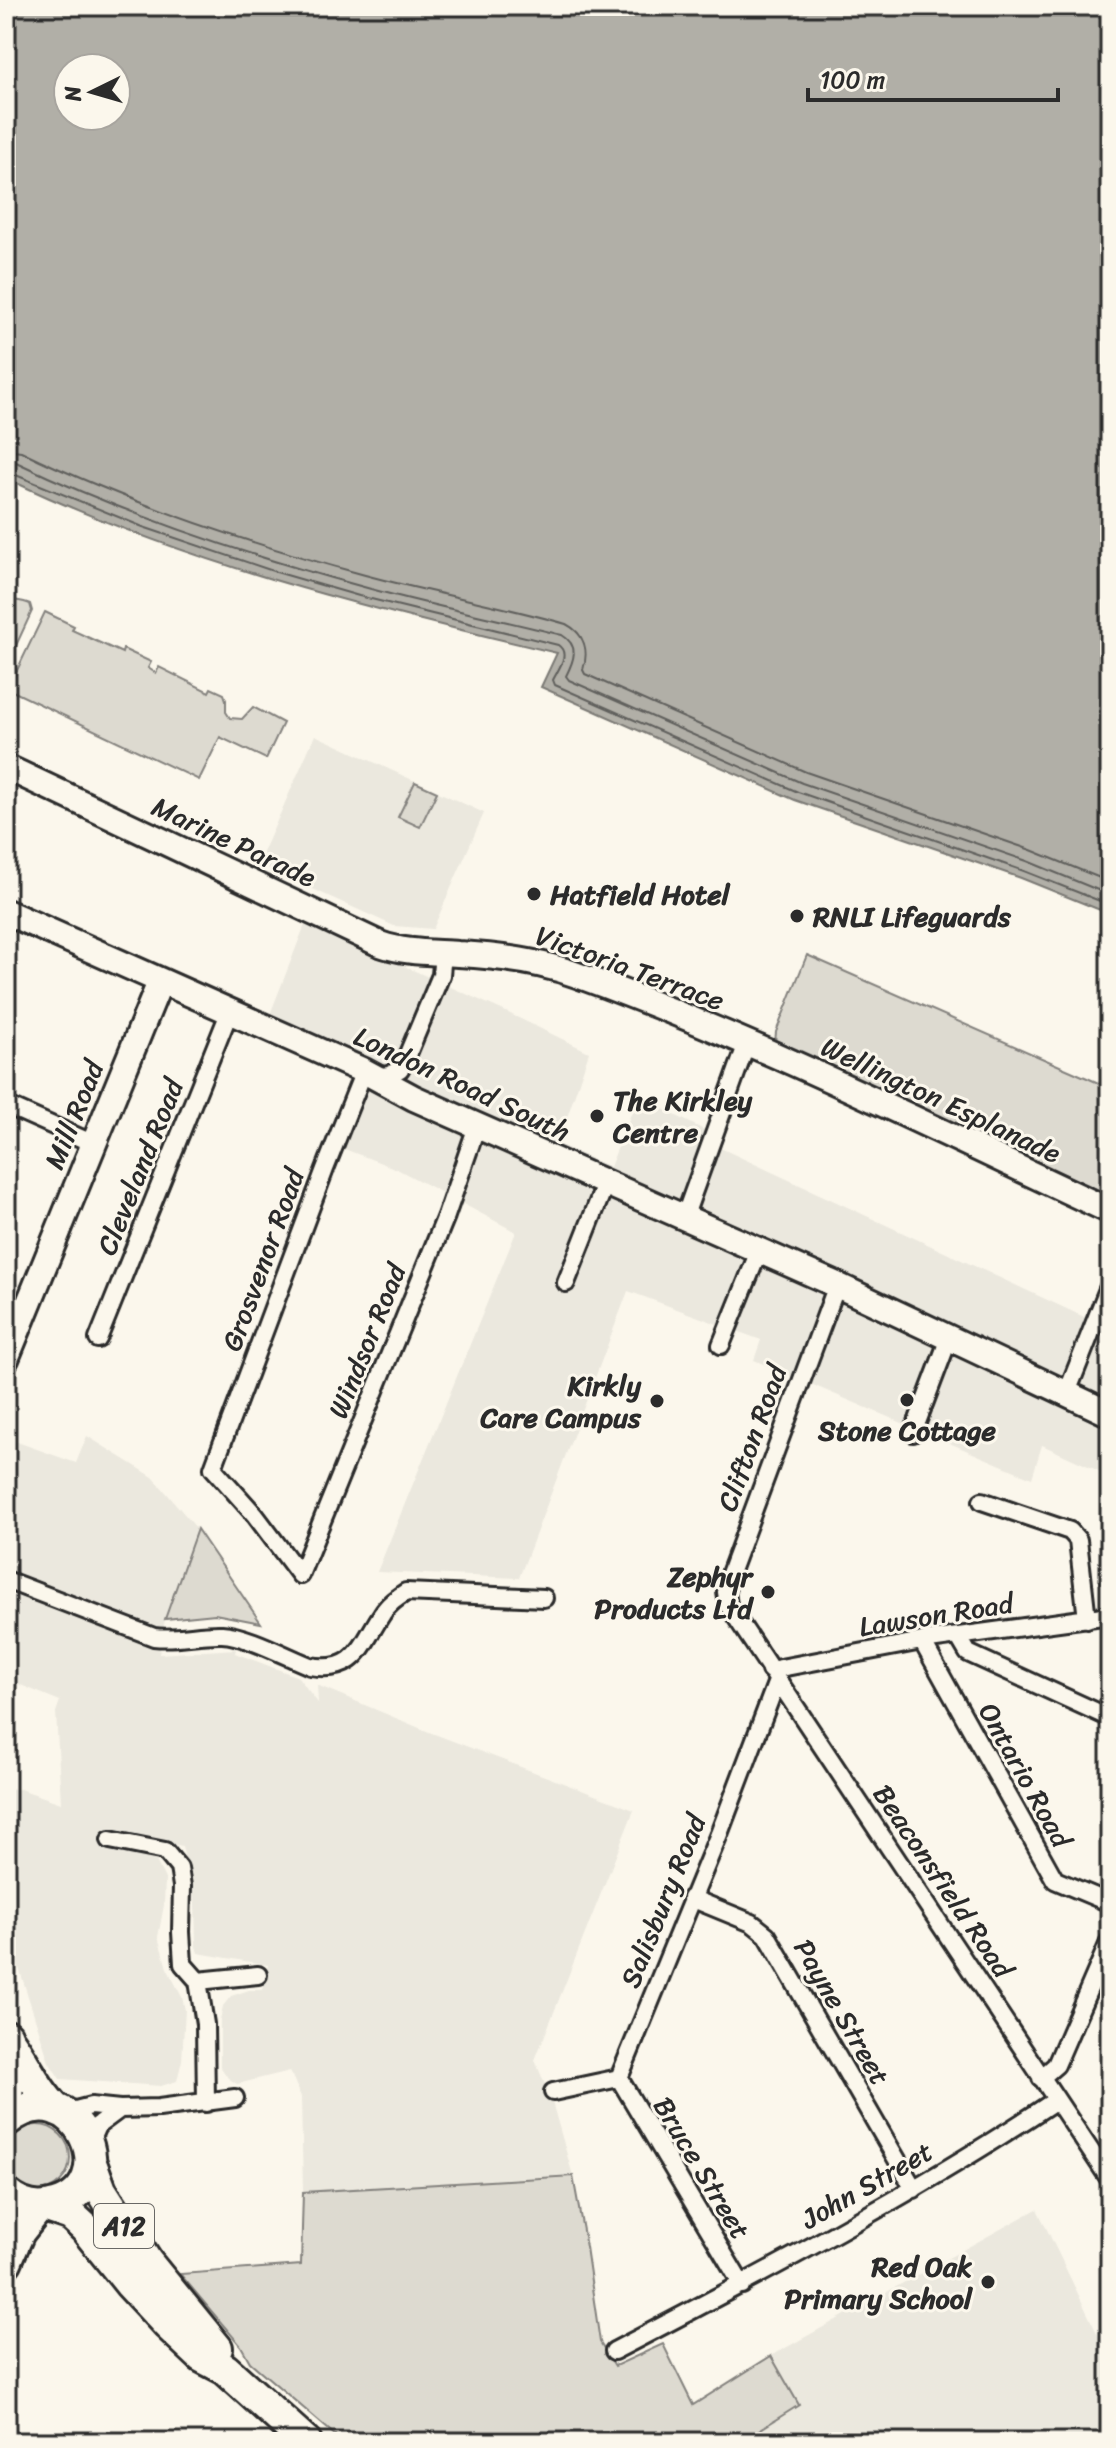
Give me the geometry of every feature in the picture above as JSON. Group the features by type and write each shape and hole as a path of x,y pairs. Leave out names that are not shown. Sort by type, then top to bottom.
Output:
{"highway":[{"name":"A12","path":"6,2107 9,2074 7,2034"},
{"name":"A12","path":"7,2034 45,2098 80,2126 101,2190 164,2286 216,2346 225,2369"},
{"path":"6,2121 30,2108 61,2112"},
{"name":"A12","path":"6,2262 19,2232 42,2208 73,2196 85,2181 90,2153"},
{"name":"A12","path":"6,2194 19,2203 71,2215 168,2325 202,2357 225,2369 306,2442"}],"main road":[{"name":"Marine Parade","path":"6,767 380,944 405,950 443,953"},
{"name":"London Road South","path":"6,912 370,1074 414,1098 837,1285 1110,1414"},
{"name":"Victoria Terrace","path":"443,953 504,957 576,974 747,1043"},
{"name":"Mill Road","path":"6,1359 160,982"},
{"name":"Wellington Esplanade","path":"747,1043 1110,1211"}],"street":[{"path":"370,1074 389,1075 400,1069 441,975 443,953"},
{"name":"Cleveland Road","path":"98,1339 229,1013"},
{"path":"684,1218 747,1043"},
{"name":"Grosvenor Road","path":"300,1575 255,1515 213,1468 325,1169 370,1074"},
{"path":"6,1105 94,1144"},
{"name":"Windsor Road","path":"300,1575 446,1216 477,1126"},
{"path":"566,1283 606,1182"},
{"path":"721,1345 759,1251"},
{"path":"1066,1395 1110,1284"},
{"name":"Clifton Road","path":"731,1611 726,1592 728,1579 837,1285"},
{"path":"913,1433 949,1338"},
{"path":"982,1501 1070,1531 1078,1540 1087,1619"},
{"path":"6,1580 154,1637 171,1639 234,1635 320,1668 332,1668 352,1659 364,1647 383,1612 406,1592 544,1598"},
{"name":"Beaconsfield Road","path":"731,1611 1041,2078 1107,2170"},
{"name":"Lawson Road","path":"774,1676 922,1641 1110,1615"},
{"path":"958,1636 968,1653 1110,1718"},
{"name":"Ontario Road","path":"922,1641 1055,1880 1110,1903"},
{"name":"Salisbury Road","path":"619,2078 719,1834 774,1676"},
{"path":"110,1840 165,1851 179,1868 183,1964 198,1981 205,2024 206,2103"},
{"name":"Payne Street","path":"691,1898 752,1923 767,1935 914,2189"},
{"path":"1041,2078 1056,2065 1110,1940"},
{"path":"198,1981 258,1975"},
{"path":"553,2092 619,2078"},
{"name":"Bruce Street","path":"619,2078 742,2285"},
{"path":"61,2112 91,2106 120,2109 235,2098"},
{"name":"John Street","path":"614,2351 742,2285 914,2189 997,2140 1056,2100"},
{"path":"90,2153 97,2126 120,2109"}],"shaded area":[{"path":"6,598 30,604 32,611 6,667"},
{"path":"45,612 74,626 72,630 122,653 123,649 151,662 148,668 156,673 159,667 209,692 211,688 224,694 226,712 230,718 242,719 253,707 283,723 266,759 220,737 199,780 8,689"},
{"path":"315,735 484,813 433,929 394,926 258,864"},
{"path":"415,782 437,792 420,827 398,817"},
{"path":"306,922 589,1052 558,1144 610,1167 638,1096 704,1130 701,1139 1110,1329 1110,1476 1042,1445 1032,1478 754,1360 761,1340 628,1291 519,1578 377,1572 516,1232 397,1169 339,1147 369,1059 269,1017"},
{"path":"807,955 1110,1088 1110,1195 775,1043 776,1032"},
{"path":"87,1436 153,1477 197,1529 165,1619 159,1654 236,1649 235,1653 298,1677 318,1703 317,1685 429,1732 634,1810 535,2060 552,2102 573,2176 303,2192 301,2097 290,2071 237,2084 228,2078 220,2066 223,2006 231,1996 249,1990 262,1990 268,1965 198,1953 195,1902 182,1846 105,1830 103,1844 156,1861 165,1879 158,1937 185,2010 182,2060 177,2081 161,2086 60,2079 49,2062 6,1927 6,1790 20,1789 61,1803 56,1712 60,1701 6,1679 6,1438 76,1463"},
{"path":"197,1529 261,1623 215,1614 165,1619"},
{"path":"37,2125 60,2135 70,2158 60,2181 37,2191 14,2181 4,2158 14,2135"},
{"path":"573,2176 600,2342 615,2366 663,2344 693,2405 771,2356 799,2405 740,2442 343,2442 250,2362 241,2346 180,2274 301,2265 303,2192"},
{"name":"Red Oak Primary School","path":"1037,2209 1110,2360 1110,2442 740,2442 798,2405 771,2356"}],"water":[{"path":"6,6 1110,6 1110,914 1021,878 795,800 541,687 557,653 416,619 276,580 139,535 6,478"}],"place":[{"name":"Hatfield Hotel","path":"534,894"},
{"name":"RNLI Lifeguards","path":"797,916"},
{"name":"The Kirkley Centre","path":"597,1116"},
{"name":"Stone Cottage","path":"907,1400"},
{"name":"Kirkly Care Campus","path":"657,1401"},
{"name":"Zephyr Products Ltd","path":"768,1592"},
{"name":"Red Oak Primary School","path":"988,2282"}]}
